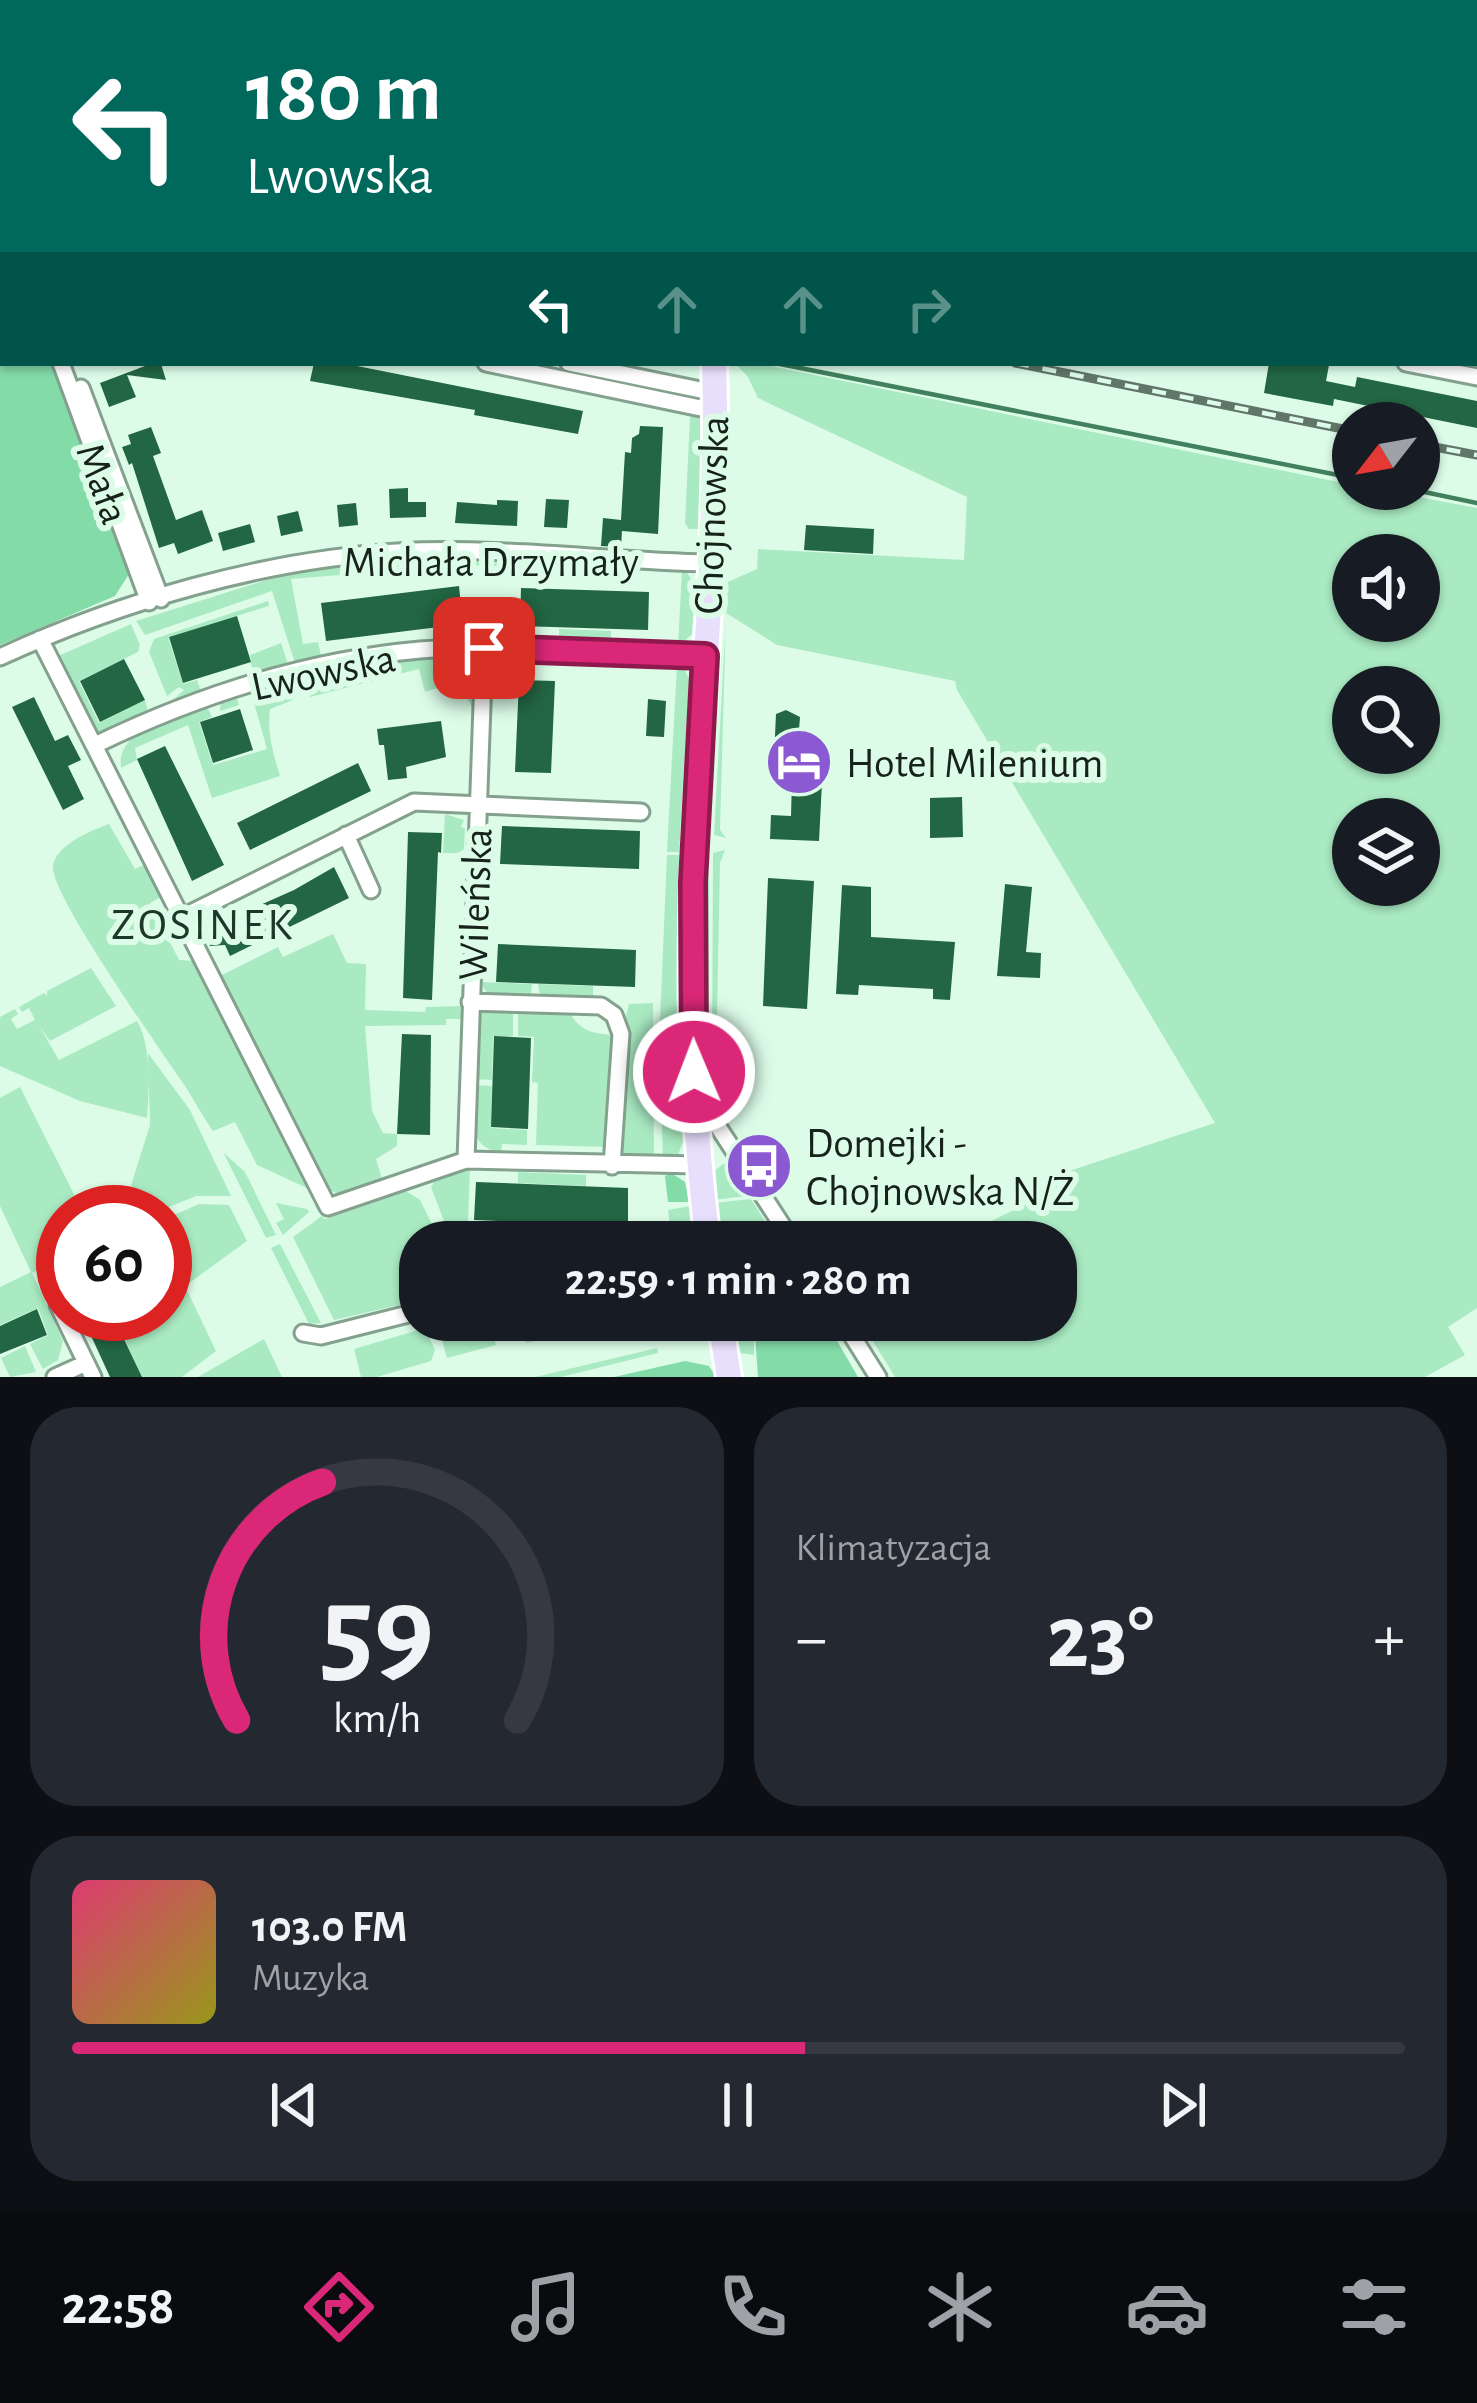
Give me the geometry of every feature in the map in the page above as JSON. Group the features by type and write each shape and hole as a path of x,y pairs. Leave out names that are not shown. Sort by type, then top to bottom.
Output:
{"main road":[{"name":"Chojnowska","path":"706,1221 696,1114 692,920 710,563 714,366"},
{"path":"723,1341 729,1377"}],"street":[{"name":"Mała","path":"62,366 155,600"},
{"name":"Mała","path":"73,366 155,600"},
{"path":"504,366 715,402"},
{"path":"580,366 715,402"},
{"path":"1421,366 1477,377"},
{"name":"Michała Drzymały","path":"0,657 124,605 298,563 399,552 710,563"},
{"path":"40,638 328,1207 466,1160 699,1165"},
{"name":"Lwowska","path":"95,745 180,707 292,673 391,654 484,648 705,656"},
{"name":"Wileńska","path":"466,1160 484,648"},
{"path":"181,918 411,802 641,812"},
{"path":"346,835 371,890"},
{"path":"470,1002 601,1006 614,1015 621,1034 612,1166"},
{"path":"696,1114 717,1125 780,1221"},
{"path":"303,1333 321,1336 399,1316"},
{"path":"55,1377 89,1370 75,1341"},
{"path":"855,1341 878,1377"}],"green space":[{"path":"0,366 52,366 131,571 115,596 0,645"},
{"path":"738,366 771,366 1332,481 1332,510 1440,510 1440,501 1477,508 1477,1308 1448,1327 1465,1355 1425,1377 895,1377 873,1341 1077,1341 1077,1221 991,1221 1048,1194 1063,1173 1215,1123 955,681 777,645 726,613 728,582 757,569 758,549 964,560 967,497 758,398"},
{"path":"694,414 702,419 698,529 689,529 685,523 690,418"},
{"path":"374,561 650,571 465,565 291,579 303,644 318,642 321,656 295,663 272,591 145,635 136,621 292,572"},
{"path":"682,569 692,581 695,607 692,634 678,647"},
{"path":"724,578 710,833 720,581"},
{"path":"268,601 269,606 168,637 183,684 197,680 202,694 172,701 184,690 179,687 167,696 149,652 154,639"},
{"path":"726,623 720,830 726,838 714,835"},
{"path":"131,624 140,645 138,652 79,681 99,723 145,700 148,713 96,736 56,657"},
{"path":"559,629 611,631 611,641 559,639"},
{"path":"281,643 288,664 253,674 250,655"},
{"path":"423,657 445,661 461,672 471,688 474,710 457,682 425,692 419,669 310,697 303,684 312,676"},
{"path":"677,664 692,686 682,852 667,852"},
{"path":"281,682 293,700 270,709 270,735 280,776 212,798 188,725 135,748 137,760 121,768 122,754 138,733 206,704 212,717 199,722 213,765 267,749 251,692 236,696 239,705 220,711 221,699"},
{"path":"445,814 464,820 464,849 458,853 443,853"},
{"path":"109,824 135,869 144,865 161,897 150,903 179,960 195,961 309,1189 257,1165 235,1122 213,1131 70,909 53,868 55,860 75,840"},
{"path":"725,850 720,863 716,1066 712,1066 713,853"},
{"path":"667,855 682,855 685,1138 676,1159 663,1159 659,1044"},
{"path":"709,856 709,1066 705,1064 705,861"},
{"path":"333,934 347,963 366,964 365,1010 425,1012 426,1007 462,1006 461,1019 446,1019 446,1025 365,1026 372,1111 383,1133 397,1134 397,1146 376,1159 384,1185 342,1195 324,1188 220,987 226,984 222,975 278,947 283,957"},
{"path":"91,968 116,1006 50,1041 39,1026 59,1060 137,1021 147,1055 147,1118 80,1101 0,1066 0,1017 15,1009 18,1014 11,1019 17,1029 35,1020 29,1008 22,1012 19,1007 44,993 47,996 47,991"},
{"path":"480,982 532,984 531,994 487,993"},
{"path":"538,984 593,986 593,996 540,996"},
{"path":"653,1003 654,1161 622,1157 619,1149 624,1024 629,1004"},
{"path":"486,1009 513,1009 513,1036 493,1036 492,1080 473,1079 476,1017"},
{"path":"518,1009 569,1011 588,1030 615,1035 609,1147 536,1145 534,1037 518,1036"},
{"path":"148,1053 190,1110 231,1196 192,1198 192,1185 131,1185 150,1125"},
{"path":"473,1085 492,1086 491,1128 527,1130 527,1145 502,1144 501,1152 481,1144 473,1127"},
{"path":"20,1087 69,1185 36,1185 36,1271 32,1273 36,1309 0,1325 0,1287 31,1272 0,1206 0,1098"},
{"path":"223,1152 245,1172 276,1235 266,1238"},
{"path":"723,1164 735,1166 755,1195 713,1200 711,1174"},
{"path":"470,1167 468,1221 444,1221 431,1187 438,1176"},
{"path":"518,1172 586,1175 586,1186 518,1183"},
{"path":"671,1173 685,1182 689,1202 668,1202 665,1176"},
{"path":"406,1191 420,1200 430,1221 399,1221 399,1305 334,1320 293,1237 322,1216 325,1219"},
{"path":"751,1199 765,1221 715,1221 713,1203"},
{"path":"276,1203 309,1212 283,1235 276,1223 284,1219"},
{"path":"229,1205 247,1241 192,1281 192,1207"},
{"path":"690,1206 691,1221 669,1221 668,1210"},
{"path":"280,1244 321,1323 309,1324 271,1248"},
{"path":"192,1301 216,1351 182,1377 142,1377 125,1341 192,1341"},
{"path":"399,1336 399,1341 431,1341 435,1350 431,1361 361,1377 354,1349"},
{"path":"264,1339 282,1377 198,1377"},
{"path":"63,1341 58,1360 43,1369 30,1344"},
{"path":"442,1341 495,1341 496,1345 447,1358"},
{"path":"731,1341 754,1341 754,1355 732,1352"},
{"path":"755,1341 837,1341 858,1377 758,1377"},
{"path":"25,1346 36,1372 10,1377 1,1358"},
{"path":"657,1348 658,1353 561,1377 535,1377"},
{"path":"685,1361 709,1366 716,1377 614,1377"}],"building":[{"path":"145,366 162,366 166,380 127,375 136,397 109,407 100,383"},
{"path":"313,366 357,366 583,411 578,434 310,381"},
{"path":"1268,366 1329,366 1326,381 1355,387 1357,377 1477,401 1477,428 1440,420 1440,402 1334,399 1332,406 1264,393"},
{"path":"640,426 663,427 658,534 622,531 621,547 601,546 603,518 621,520 625,452 631,453 632,438 639,434"},
{"path":"151,427 161,453 153,456 176,520 202,510 213,541 178,554 174,543 159,548 132,463 129,465 122,447 131,444 128,435"},
{"path":"408,488 408,502 426,502 426,517 390,518 389,489"},
{"path":"546,499 569,500 567,528 544,527"},
{"path":"497,500 518,501 517,526 455,523 457,502 497,505"},
{"path":"356,503 358,525 339,527 337,505"},
{"path":"298,511 303,531 281,536 277,516"},
{"path":"250,524 255,542 223,551 218,533"},
{"path":"806,525 874,529 873,554 804,550"},
{"path":"459,586 463,624 326,641 321,603"},
{"path":"521,588 649,592 648,630 520,626"},
{"path":"237,616 251,662 183,683 169,637"},
{"path":"124,659 145,700 100,722 80,681"},
{"path":"519,680 555,681 551,773 515,772"},
{"path":"34,697 55,741 68,735 81,760 68,766 84,799 63,810 12,707"},
{"path":"648,699 666,701 664,737 646,736"},
{"path":"240,709 253,750 213,763 200,722"},
{"name":"Hotel Milenium","path":"786,710 800,717 798,743 824,744 819,841 770,839 771,815 791,816 792,779 773,778 776,714"},
{"path":"441,721 446,757 406,767 407,778 388,780 377,729"},
{"path":"165,746 224,865 192,881 137,759"},
{"path":"358,763 371,791 250,850 237,823"},
{"path":"962,797 963,837 930,838 930,798"},
{"path":"502,826 640,831 639,869 500,864"},
{"path":"408,832 442,833 432,1000 403,998"},
{"path":"334,867 349,898 230,956 225,945 209,946 221,937 215,925"},
{"path":"768,878 814,881 807,1009 763,1006"},
{"path":"1005,884 1032,887 1026,952 1041,953 1040,978 997,976"},
{"path":"842,885 871,887 871,937 955,942 950,1000 933,999 933,989 859,985 858,995 836,994"},
{"path":"498,944 636,950 635,987 496,982"},
{"path":"402,1034 431,1035 430,1135 397,1134"},
{"path":"494,1036 531,1038 528,1129 491,1127"},
{"path":"476,1182 628,1188 628,1221 474,1220"},
{"path":"36,1309 36,1339 0,1354 0,1326"},
{"path":"93,1341 125,1341 142,1377 110,1377"}],"waterway":[{"path":"790,366 1332,474"},
{"path":"1440,495 1477,503"}],"railway":[{"path":"1030,366 1332,427"},
{"path":"1440,448 1477,455"}],"place":[{"name":"Hotel Milenium","path":"799,762"},
{"name":"Domejki - Chojnowska N/Ż","path":"759,1166"}],"district":[{"name":"ZOSINEK","path":"203,923"}],"route":[{"path":"484,648 705,656 693,882 694,1072"}]}
